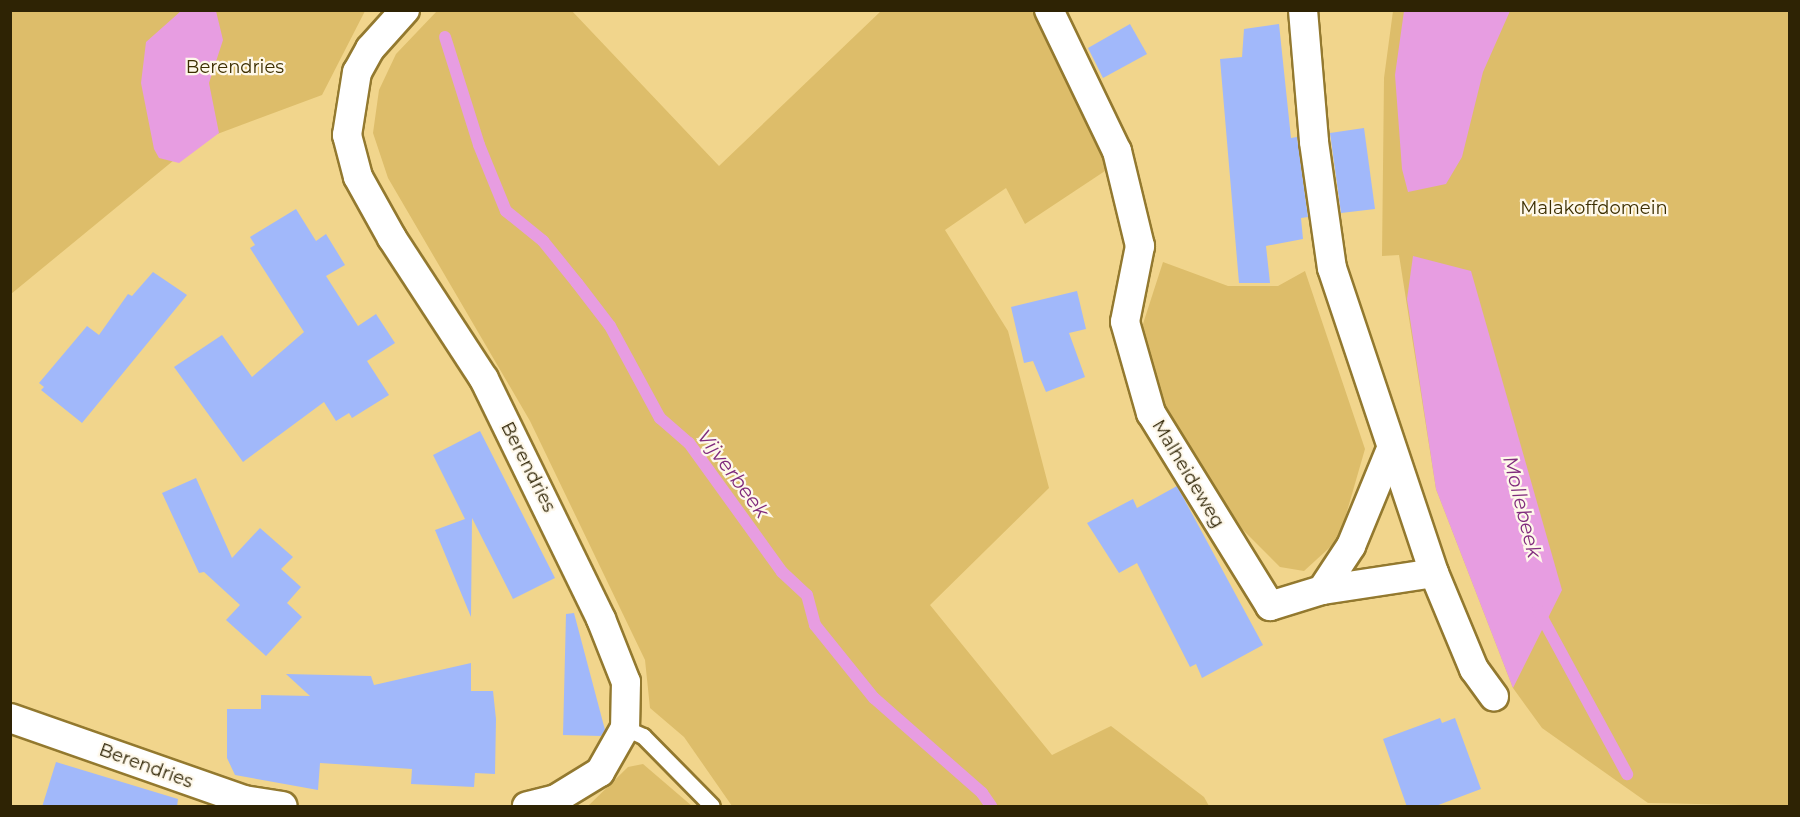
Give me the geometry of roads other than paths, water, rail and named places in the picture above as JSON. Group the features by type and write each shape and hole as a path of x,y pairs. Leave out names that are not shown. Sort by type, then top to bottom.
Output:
{"street":[{"name":"Berendries","path":"405,10 370,49 357,72 346,135 358,177 392,238 484,379 553,516 626,682 625,728 600,772 556,799 527,807"},
{"name":"Malheideweg","path":"1048,10 1117,151 1140,246 1125,322 1151,413 1270,606 1322,590 1434,573"},
{"path":"1303,10 1314,142 1332,268 1434,573 1474,669 1494,697"},
{"path":"1322,590 1351,546 1391,448"},
{"name":"Berendries","path":"10,718 244,800 283,807"}],"lane":[{"path":"625,728 643,736 712,807"}],"water":[{"path":"181,11 216,11 223,40 209,83 219,133 179,163 159,158 154,149 141,83 146,42"},
{"path":"1404,11 1510,11 1483,72 1462,157 1446,184 1408,192 1402,169 1395,75"},
{"path":"1413,256 1471,271 1562,590 1513,688 1436,489 1407,299"}],"waterway":[{"name":"Vijverbeek","path":"445,37 479,145 506,211 543,241 610,326 660,418 689,443 782,572 807,595 815,625 874,698 982,793 991,806"},
{"name":"Mollebeek","path":"1538,610 1627,774"}],"park label":[{"name":"Malakoffdomein","path":"1594,208"}]}
